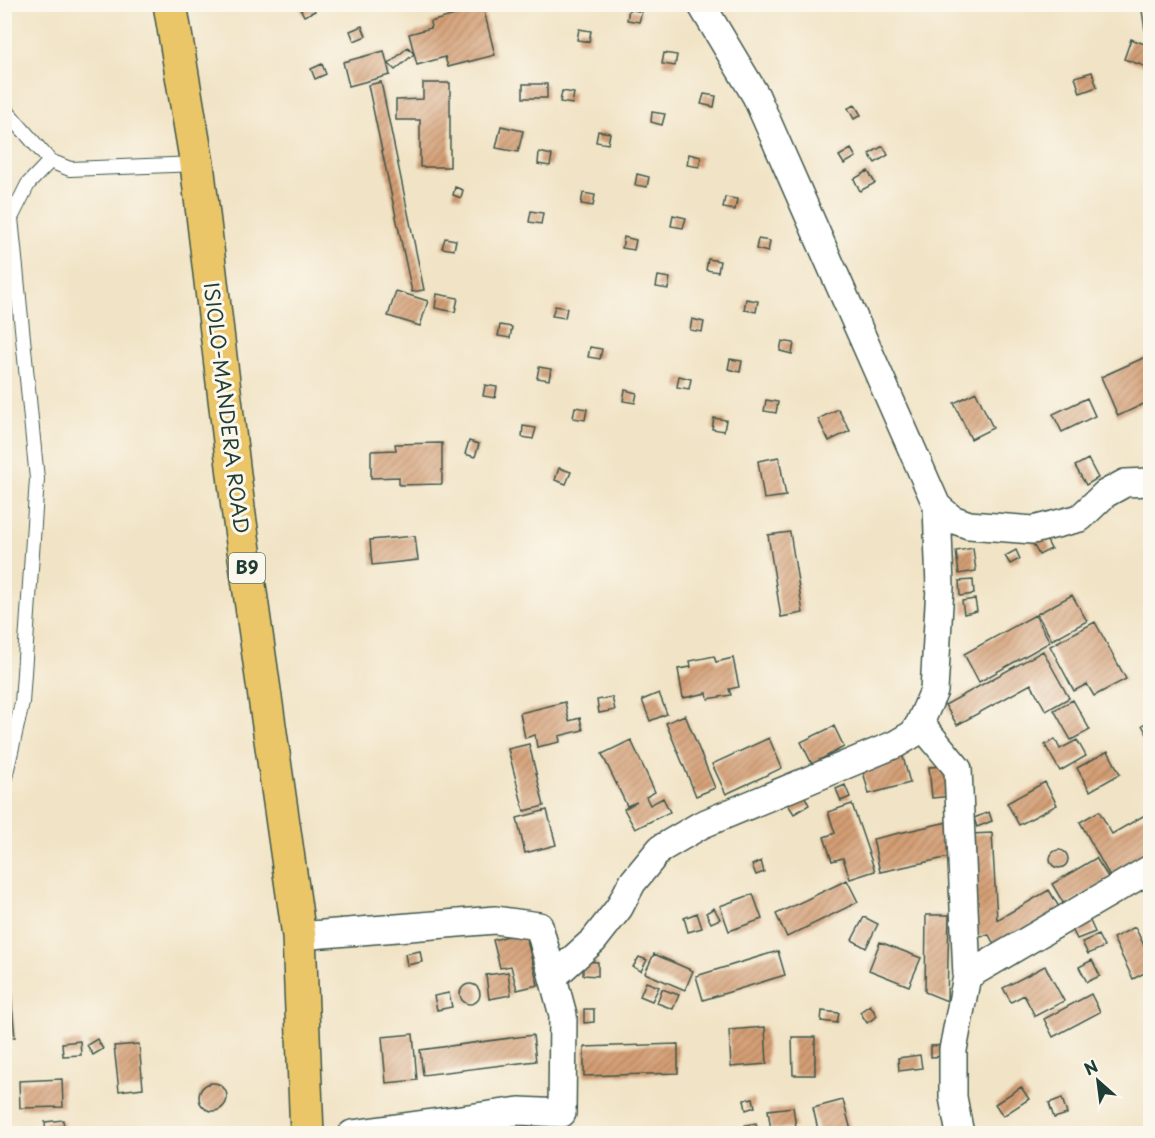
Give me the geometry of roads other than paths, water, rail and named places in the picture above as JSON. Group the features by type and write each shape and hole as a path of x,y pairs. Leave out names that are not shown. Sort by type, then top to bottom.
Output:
{"highway":[{"name":"ISIOLO-MANDERA ROAD","path":"170,4 196,164 238,508 299,936 307,1134"}],"street":[{"path":"553,977 594,940 619,908 632,883 660,849 700,825 896,744 912,734 920,723 934,691 940,587 937,506 756,96 701,4"},
{"path":"937,506 952,519 969,525 1033,530 1080,518 1105,494 1125,483 1150,482"},
{"path":"920,723 958,769 967,976 952,1050 953,1096 960,1134"},
{"path":"967,976 1150,869"},
{"path":"299,936 495,920 539,926 564,1015 564,1123 519,1111 352,1134"}],"lane":[{"path":"4,108 50,161 70,169 196,164"},
{"path":"4,782 22,704 37,479 11,218 28,184 50,161"}]}
